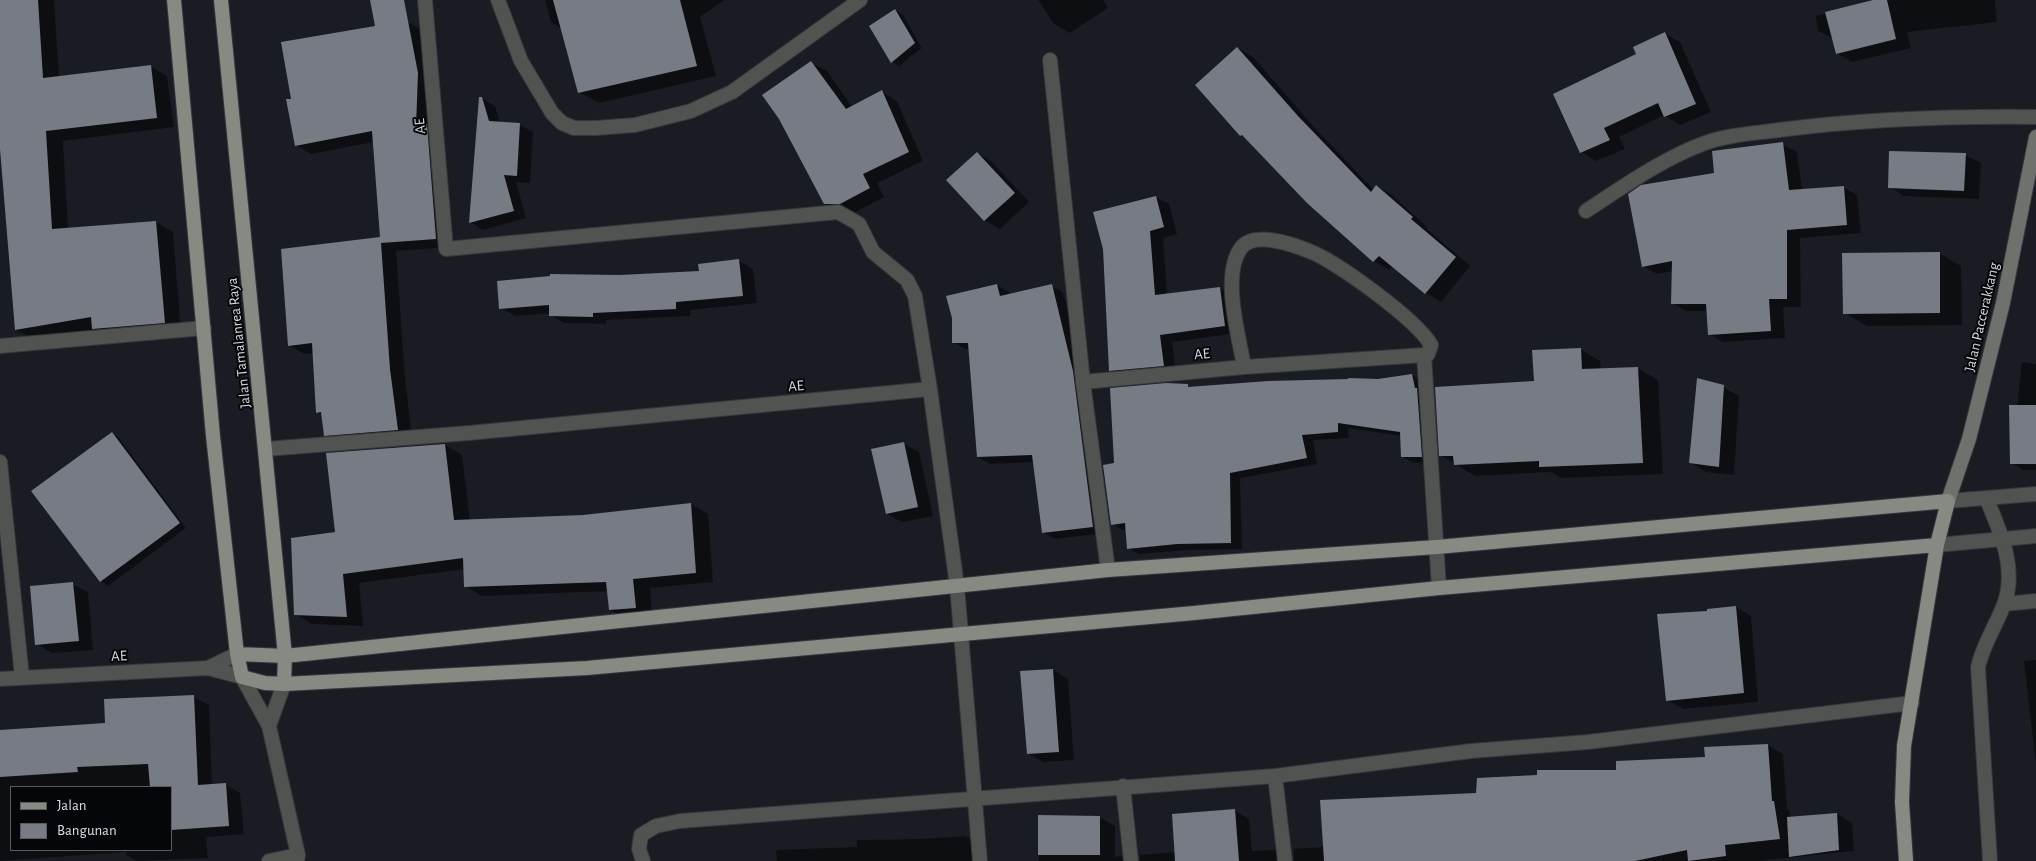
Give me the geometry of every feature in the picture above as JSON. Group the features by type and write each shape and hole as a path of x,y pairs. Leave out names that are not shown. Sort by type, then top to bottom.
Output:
{"main road":[{"path":"174,0 213,436 236,654 242,677 265,683 284,684 588,668 1194,613 1439,588 1937,546"},
{"name":"Jalan Tamalanrea Raya","path":"221,0 266,449 285,656 284,684"},
{"name":"Jalan Paccerakkang","path":"1948,501 1969,440 2003,303 2036,137"},
{"path":"236,654 285,656 1108,570 1437,547 1948,501 1937,546 1904,746 1903,793 1906,861"}],"street":[{"name":"AE","path":"266,449 469,434 930,389 915,296 907,280 873,252 859,224 850,217 838,212 446,249 425,0"},
{"path":"498,0 521,61 552,113 562,123 574,128 636,125 691,111 732,92 860,0"},
{"path":"1050,60 1083,382 1108,570"},
{"path":"1586,210 1635,178 1680,154 1706,142 1735,136 1832,123 1930,117 2036,117"},
{"path":"1244,367 1230,285 1234,265 1241,247 1255,240 1270,240 1310,251 1353,276 1427,337 1431,348 1428,354 1424,355 1439,588"},
{"path":"0,346 204,328"},
{"name":"AE","path":"1083,382 1244,367 1424,355"},
{"path":"930,389 957,586 980,861"},
{"path":"0,462 22,677"},
{"path":"1948,501 1987,500 2036,494"},
{"path":"1987,500 2003,539 2007,553 2008,571 2008,588 2004,604 1985,645 1978,667 1990,861"},
{"path":"1937,546 2036,536"},
{"path":"2004,604 2036,601"},
{"name":"AE","path":"0,679 208,668 236,654"},
{"path":"208,668 242,677 269,726 298,858 269,861"},
{"path":"269,726 284,684"},
{"path":"643,861 639,849 641,835 656,826 680,821 1274,776 1471,751 1588,742 1912,704"},
{"path":"1274,776 1285,861"},
{"path":"1123,786 1131,861"}],"building":[{"path":"0,0 38,0 43,78 151,65 157,118 46,131 52,229 156,221 165,323 92,329 91,317 15,330 0,149"},
{"path":"370,0 404,0 418,73 416,126 427,124 436,239 381,243 390,369 398,430 324,436 321,412 316,413 312,343 288,346 281,249 380,237 372,131 295,146 286,99 291,99 281,42 375,26"},
{"path":"553,0 680,0 697,66 578,93"},
{"path":"1873,0 1887,0 1896,39 1836,54 1825,12"},
{"path":"895,9 915,43 891,63 869,26"},
{"path":"1665,32 1696,104 1664,117 1658,103 1604,128 1610,140 1580,153 1553,94 1636,54 1633,47"},
{"path":"1237,47 1298,116 1371,192 1376,185 1413,217 1411,219 1456,257 1425,294 1379,256 1373,262 1307,203 1242,135 1240,136 1195,85"},
{"path":"811,61 846,109 882,90 909,152 863,174 870,188 840,204 824,204 779,119 762,95"},
{"path":"479,97 482,97 489,121 520,123 517,176 504,175 514,211 469,223"},
{"path":"1783,142 1789,190 1844,186 1847,225 1787,230 1787,299 1769,299 1771,331 1708,335 1706,304 1671,304 1672,261 1642,267 1628,194 1641,185 1714,173 1712,151"},
{"path":"1889,151 1966,153 1964,191 1888,188"},
{"path":"977,152 1015,193 984,221 946,180"},
{"path":"1156,196 1164,227 1150,231 1155,295 1220,287 1225,326 1160,335 1164,366 1109,371 1103,249 1093,212"},
{"path":"1940,252 1940,313 1843,314 1842,253"},
{"path":"739,259 743,296 676,302 676,309 593,313 593,317 549,316 549,305 499,309 497,281 550,276 550,274 620,275 699,271 698,264"},
{"path":"997,284 1000,296 1052,284 1073,371 1093,527 1042,533 1032,455 977,457 968,343 952,343 952,318 946,296"},
{"path":"1581,348 1582,369 1638,367 1643,463 1539,467 1539,461 1454,465 1453,456 1439,456 1435,387 1534,381 1532,350"},
{"path":"1412,374 1415,388 1417,388 1422,457 1401,457 1400,432 1338,423 1338,432 1302,435 1307,458 1230,473 1231,543 1177,544 1127,549 1125,523 1111,525 1103,465 1114,463 1110,388 1166,383 1188,384 1188,387 1268,381 1348,378 1378,379"},
{"path":"1697,378 1724,385 1719,467 1689,463"},
{"path":"2009,405 2036,405 2036,464 2010,464"},
{"path":"112,432 180,523 100,582 31,491"},
{"path":"904,442 918,507 886,514 871,449"},
{"path":"445,444 454,520 583,515 691,503 696,573 633,579 636,608 609,610 606,582 464,587 463,558 343,574 347,617 294,615 291,538 335,532 326,453"},
{"path":"73,582 79,641 35,645 30,586"},
{"path":"1736,606 1744,693 1666,701 1657,614 1707,611 1707,609"},
{"path":"1053,669 1059,752 1027,754 1020,671"},
{"path":"194,695 198,785 226,783 229,826 172,830 172,786 150,786 148,764 77,767 78,772 0,777 0,730 105,723 104,699"},
{"path":"1768,744 1772,801 1774,801 1780,839 1725,845 1726,856 1688,861 1687,850 1635,861 1324,861 1320,800 1476,793 1477,778 1537,775 1537,770 1616,770 1616,761 1705,757 1704,747"},
{"path":"1235,809 1239,861 1175,861 1172,814"},
{"path":"1837,813 1839,850 1789,857 1787,817"},
{"path":"1038,815 1100,816 1100,855 1038,855"}]}
